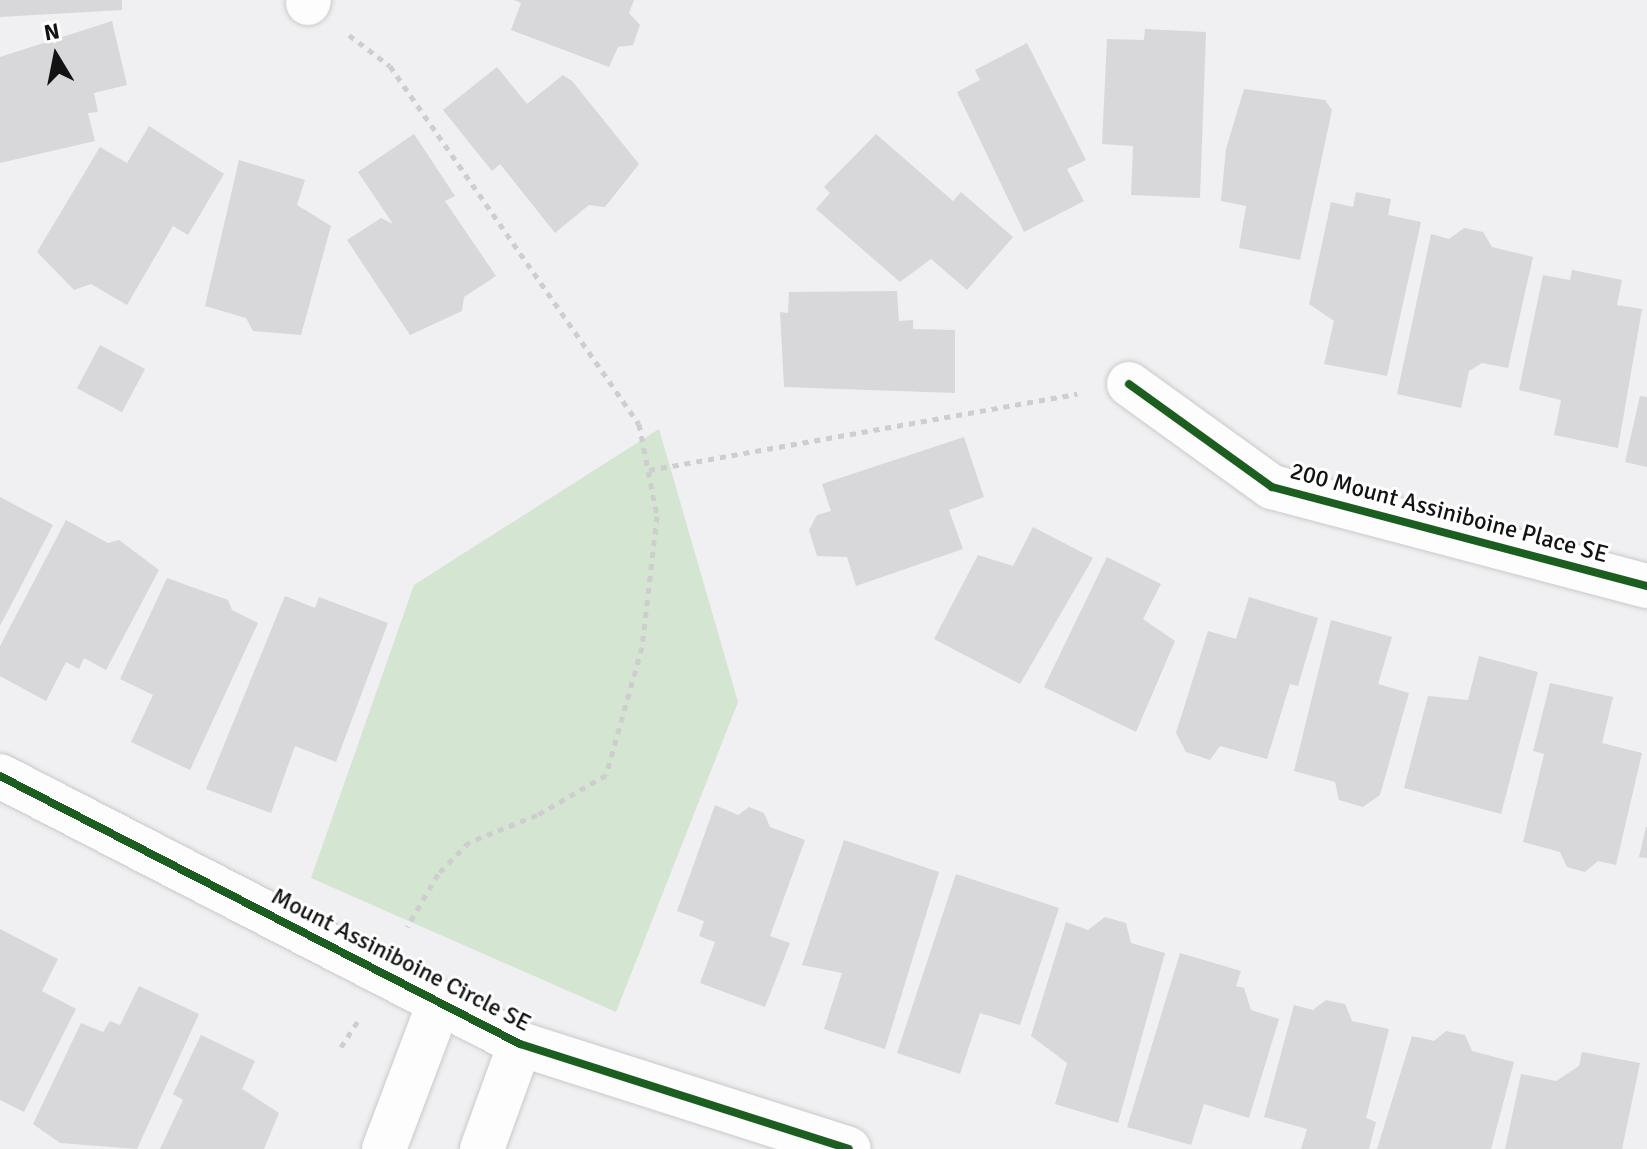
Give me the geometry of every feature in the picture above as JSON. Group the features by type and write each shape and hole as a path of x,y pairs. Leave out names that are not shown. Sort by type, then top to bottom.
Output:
{"street":[{"name":"200 Mount Assiniboine Place SE","path":"1129,384 1272,487 1647,586"},
{"name":"Mount Assiniboine Circle SE","path":"0,776 387,976 438,1006 520,1044 849,1149"},
{"path":"384,1149 438,1006"},
{"path":"482,1149 520,1044"}],"path":[{"path":"308,2 390,66 639,424 657,516 642,647 606,775 537,815 469,842 438,874 387,976 341,1047"},
{"path":"649,470 1129,384"}],"green space":[{"path":"659,429 738,702 616,1012 311,878 414,585"}],"building":[{"path":"0,0 122,0 122,10 0,17"},
{"path":"514,0 634,0 629,13 640,25 633,45 618,47 609,67 511,30 521,3"},
{"path":"112,21 127,85 94,93 98,112 88,113 95,141 0,163 0,57"},
{"path":"1145,29 1206,32 1200,198 1131,195 1133,146 1102,144 1107,39 1144,40"},
{"path":"1027,43 1086,160 1067,169 1084,201 1024,232 957,92 980,80 975,70"},
{"path":"497,67 527,104 563,75 572,81 639,164 605,207 589,205 555,233 500,164 492,171 443,110"},
{"path":"1244,89 1325,100 1332,110 1300,260 1239,248 1246,206 1221,201 1226,149"},
{"path":"149,126 224,174 188,235 173,226 127,305 91,284 74,290 37,252 100,147 127,163"},
{"path":"414,134 455,196 445,201 496,276 464,297 462,311 410,335 347,240 381,218 393,224 358,172"},
{"path":"876,134 953,201 961,192 1013,237 967,290 931,259 900,282 816,209 830,193 824,187"},
{"path":"239,160 305,180 297,205 331,226 301,335 253,331 246,318 205,306"},
{"path":"1356,192 1391,199 1388,215 1421,222 1387,376 1324,364 1334,321 1309,304 1331,202 1353,207"},
{"path":"1464,228 1483,232 1492,247 1533,257 1508,368 1482,363 1469,371 1461,408 1397,394 1431,234 1449,239"},
{"path":"1572,270 1622,280 1617,305 1642,309 1618,448 1554,435 1561,400 1519,390 1543,275 1570,280"},
{"path":"897,291 899,321 913,320 913,329 955,330 955,393 784,387 780,312 788,313 789,292"},
{"path":"100,345 145,369 122,412 77,388"},
{"path":"1640,396 1647,397 1647,467 1625,462"},
{"path":"964,437 984,497 949,510 963,549 856,586 847,557 817,556 809,530 817,515 831,511 822,484"},
{"path":"0,497 53,525 0,626"},
{"path":"66,520 108,543 119,540 159,570 106,670 84,658 79,669 66,662 46,701 0,676 0,646"},
{"path":"1033,527 1093,558 1020,684 934,639 978,555 1013,566"},
{"path":"1107,557 1161,584 1143,619 1175,641 1136,732 1044,687"},
{"path":"167,578 228,600 232,610 258,623 190,770 131,742 153,695 120,679"},
{"path":"285,596 315,608 319,597 388,623 336,762 295,746 271,813 206,789"},
{"path":"1249,597 1318,618 1298,686 1290,684 1267,759 1220,746 1210,760 1186,752 1176,733 1208,631 1236,639"},
{"path":"1331,620 1392,637 1378,684 1409,693 1380,795 1363,807 1339,800 1335,782 1294,771"},
{"path":"1479,656 1538,672 1501,814 1404,788 1428,696 1468,700"},
{"path":"1550,683 1613,697 1602,743 1642,753 1616,865 1598,861 1585,872 1567,867 1560,852 1523,842 1544,754 1533,751"},
{"path":"715,805 738,815 749,807 764,813 770,827 805,840 770,936 790,943 765,1007 700,983 715,942 699,936 704,921 677,911"},
{"path":"1647,827 1647,858 1639,857"},
{"path":"844,840 939,872 885,1049 824,1029 842,973 802,965"},
{"path":"956,874 1059,908 1020,1025 980,1013 960,1074 897,1053"},
{"path":"1105,917 1126,923 1131,943 1165,953 1118,1123 1055,1104 1067,1063 1031,1036 1066,922 1088,930"},
{"path":"0,929 58,959 42,991 76,1009 24,1112 0,1100"},
{"path":"1180,953 1241,971 1236,986 1244,988 1251,1010 1279,1019 1249,1118 1204,1104 1191,1145 1127,1127"},
{"path":"139,986 199,1014 137,1149 60,1143 33,1124 81,1023 103,1032 110,1021 120,1025"},
{"path":"1326,1000 1345,1004 1352,1021 1389,1029 1366,1118 1376,1122 1369,1149 1301,1149 1307,1129 1264,1117 1294,1005 1313,1010"},
{"path":"1446,1031 1465,1035 1472,1051 1514,1062 1491,1149 1377,1149 1412,1036 1434,1041"},
{"path":"201,1035 255,1061 242,1089 279,1113 264,1149 160,1149 183,1100 173,1094"},
{"path":"1582,1052 1640,1063 1622,1149 1505,1149 1521,1074 1556,1081 1579,1066"}],"cycle path":[{"path":"1129,384 1272,487 1647,586"},
{"path":"0,776 520,1044 849,1149"}]}
